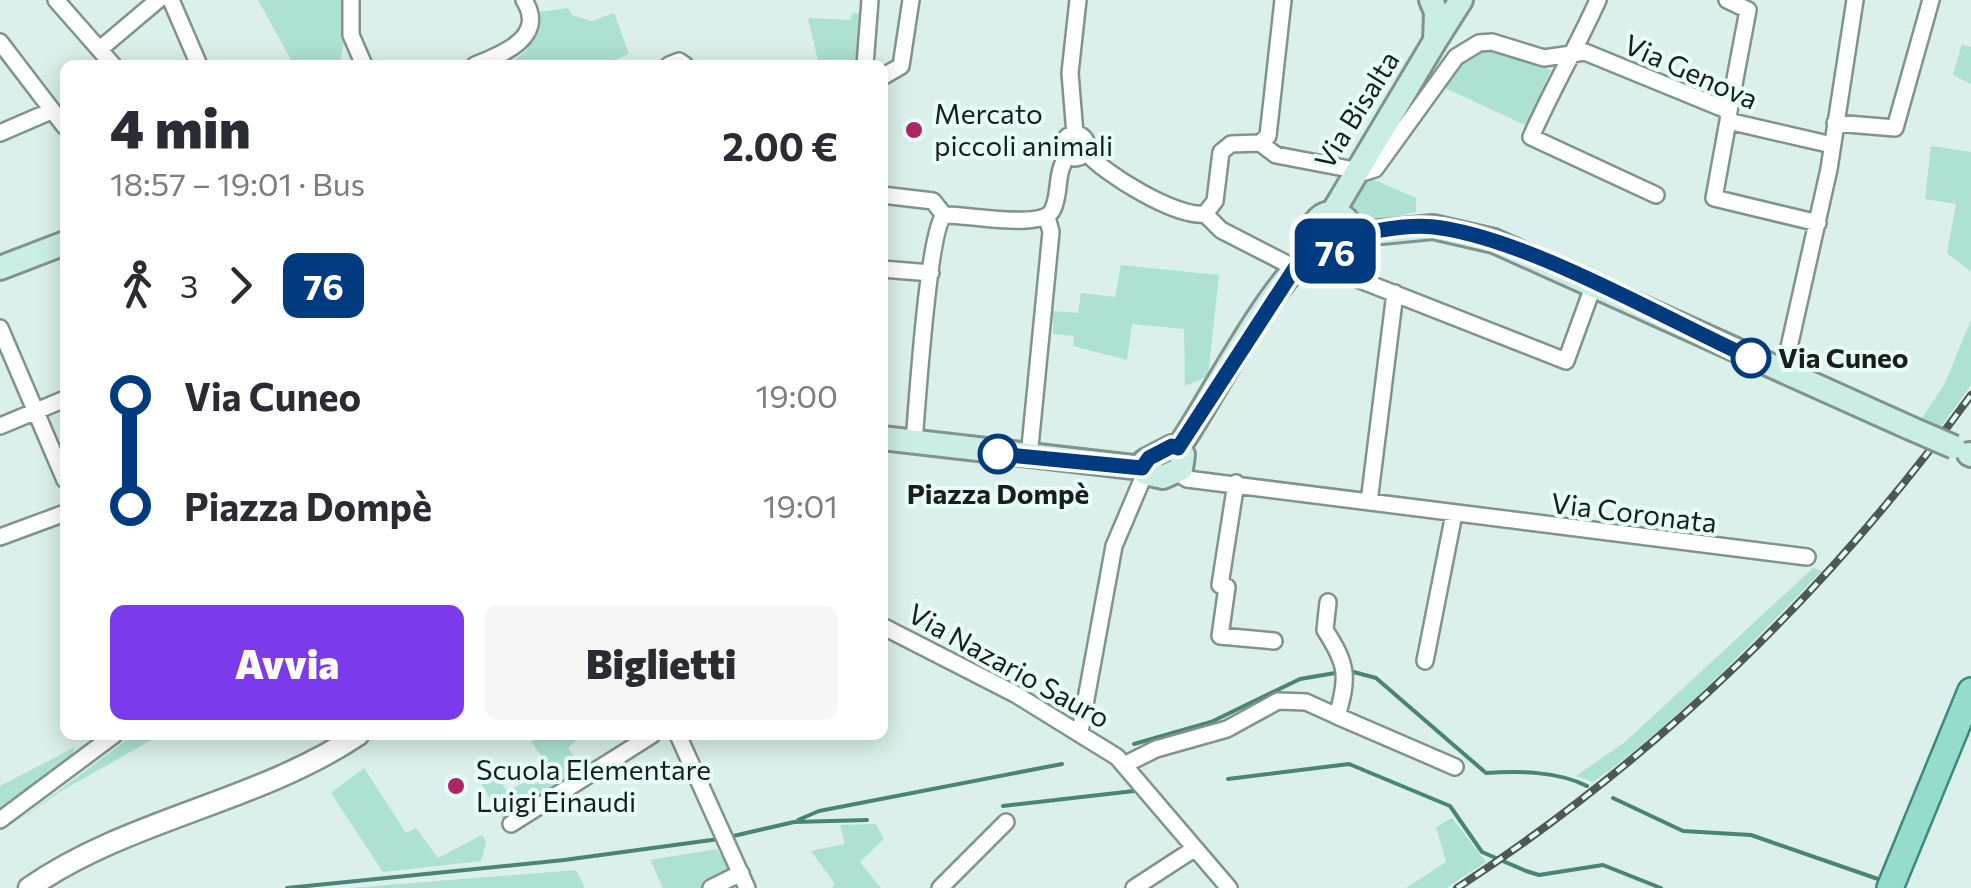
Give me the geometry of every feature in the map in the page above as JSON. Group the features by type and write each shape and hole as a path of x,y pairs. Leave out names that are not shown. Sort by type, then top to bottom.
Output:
{"main road":[{"name":"Via Bisalta","path":"1333,212 1355,171 1435,40 1457,0 1431,0 1436,12 1435,40"},
{"path":"1178,448 1295,268 1327,250 1345,246 1351,235 1344,217 1333,212 1321,216 1313,225 1313,238 1327,250"},
{"path":"1351,235 1405,226 1444,229 1494,241 1966,453"},
{"path":"0,268 60,244"},
{"path":"888,439 1143,470 1156,477 1177,472 1183,458 1178,448 1172,446 1149,458 1143,470"},
{"path":"1890,888 1971,691"}],"street":[{"path":"56,0 110,60"},
{"path":"100,49 158,0"},
{"path":"171,0 197,60"},
{"path":"350,0 351,36 362,60"},
{"path":"490,60 525,36 531,18 524,0"},
{"path":"865,60 870,0"},
{"path":"888,74 902,66 911,0"},
{"path":"1075,134 1070,73 1078,0"},
{"path":"1260,144 1268,136 1283,0"},
{"path":"1598,0 1562,66 1531,137 1656,195"},
{"path":"1727,0 1748,10 1714,198 1818,223"},
{"path":"1784,374 1818,223 1855,0"},
{"path":"1835,123 1895,128 1932,0"},
{"path":"0,42 60,121"},
{"name":"Via Genova","path":"1355,171 1375,168 1387,158 1456,57 1492,42 1544,58 1585,52 1729,116 1832,145"},
{"path":"0,133 51,111"},
{"path":"1075,134 1086,140 1086,152 1116,178 1190,214 1204,214 1220,230 1295,268"},
{"path":"1068,155 1064,144 1075,134"},
{"path":"1204,214 1215,201 1222,152 1231,144 1260,144 1276,155 1355,171"},
{"path":"1068,155 1078,158 1086,152"},
{"path":"888,196 934,201 944,214 1031,222 1046,218 1053,210 1060,168 1068,155"},
{"path":"914,442 931,273 938,222 944,214"},
{"path":"1029,458 1051,232 1046,218"},
{"path":"1327,250 1342,273 1566,361 1594,284"},
{"path":"888,269 931,273"},
{"path":"1369,502 1395,293"},
{"path":"0,328 60,468"},
{"path":"0,426 60,401"},
{"path":"1080,732 1114,546 1121,519 1143,470"},
{"name":"Via Coronata","path":"1177,472 1188,479 1808,558"},
{"path":"1236,484 1220,585 1227,587 1220,636 1274,641"},
{"path":"0,537 60,514"},
{"path":"1426,661 1454,514"},
{"path":"1328,602 1325,630 1342,652 1345,672 1337,716"},
{"name":"Via Nazario Sauro","path":"888,629 1080,732 1126,764 1228,888"},
{"path":"1126,764 1156,749 1227,729 1278,701 1306,702 1455,766"},
{"path":"0,820 107,740"},
{"path":"30,888 64,865 152,825 284,778 349,740"},
{"path":"511,824 644,740"},
{"path":"680,740 744,880 711,888"},
{"path":"940,888 1006,822"},
{"path":"1134,888 1194,849"}],"green space":[{"path":"258,0 341,0 345,37 340,60 291,60"},
{"path":"568,8 572,15 592,21 614,13 629,54 615,60 514,60 526,51 540,12"},
{"path":"852,13 863,14 859,60 818,60 808,18 851,20"},
{"path":"1962,44 1971,47 1971,84 1953,75"},
{"path":"1497,50 1551,70 1527,126 1443,87 1472,51"},
{"path":"1931,146 1971,152 1971,272 1947,253 1956,204 1925,199"},
{"path":"1370,178 1416,198 1416,212 1373,221 1358,219 1349,199 1358,185"},
{"path":"1121,265 1219,275 1208,376 1185,386 1184,329 1132,324 1127,360 1073,346 1074,336 1053,334 1053,311 1078,313 1081,293 1115,297"},
{"path":"1971,320 1971,385 1939,429 1921,420 1945,383"},
{"path":"1813,568 1822,571 1712,682 1654,734 1593,782 1576,776 1625,742"},
{"path":"127,740 151,740 58,793 11,826"},
{"path":"577,740 568,748 584,773 504,821 479,780 491,770 508,792 548,766 531,741"},
{"path":"75,747 71,759 0,807 0,786"},
{"path":"364,768 406,833 416,828 438,858 482,835 486,842 481,861 383,872 331,793"},
{"path":"1452,818 1486,862 1446,888 1406,888 1446,862 1436,827"},
{"path":"876,824 884,839 860,862 881,888 832,888 835,884 811,851 845,844 840,825"},
{"path":"717,849 731,872 702,888 663,888 650,860"},
{"path":"576,870 585,888 349,888"}],"waterway":[{"path":"1350,671 1376,678 1486,773 1550,775 1587,786"},
{"path":"1134,744 1211,722 1300,679 1341,672"},
{"path":"798,820 819,811 1062,764"},
{"path":"1228,779 1349,764 1450,806 1482,852 1526,871 1539,875 1603,865 1661,888"},
{"path":"1003,806 1134,791"},
{"path":"1613,798 1683,831 1751,835 1878,879"},
{"path":"729,837 794,822 867,820"},
{"path":"287,888 564,860 719,839"}],"railway":[{"path":"1457,888 1602,783 1737,665 1860,535 1971,395"}],"bus line":[{"name":"76","path":"998,454 1142,468 1149,458 1172,446 1178,448 1295,268 1320,248 1339,250 1351,235 1405,226 1433,227 1494,241 1751,358"}],"place":[{"name":"Mercato piccoli animali","path":"914,130"},
{"name":"Via Cuneo","path":"1751,358"},
{"name":"Piazza Dompè","path":"998,454"},
{"name":"Scuola Elementare Luigi Einaudi","path":"456,786"}]}
